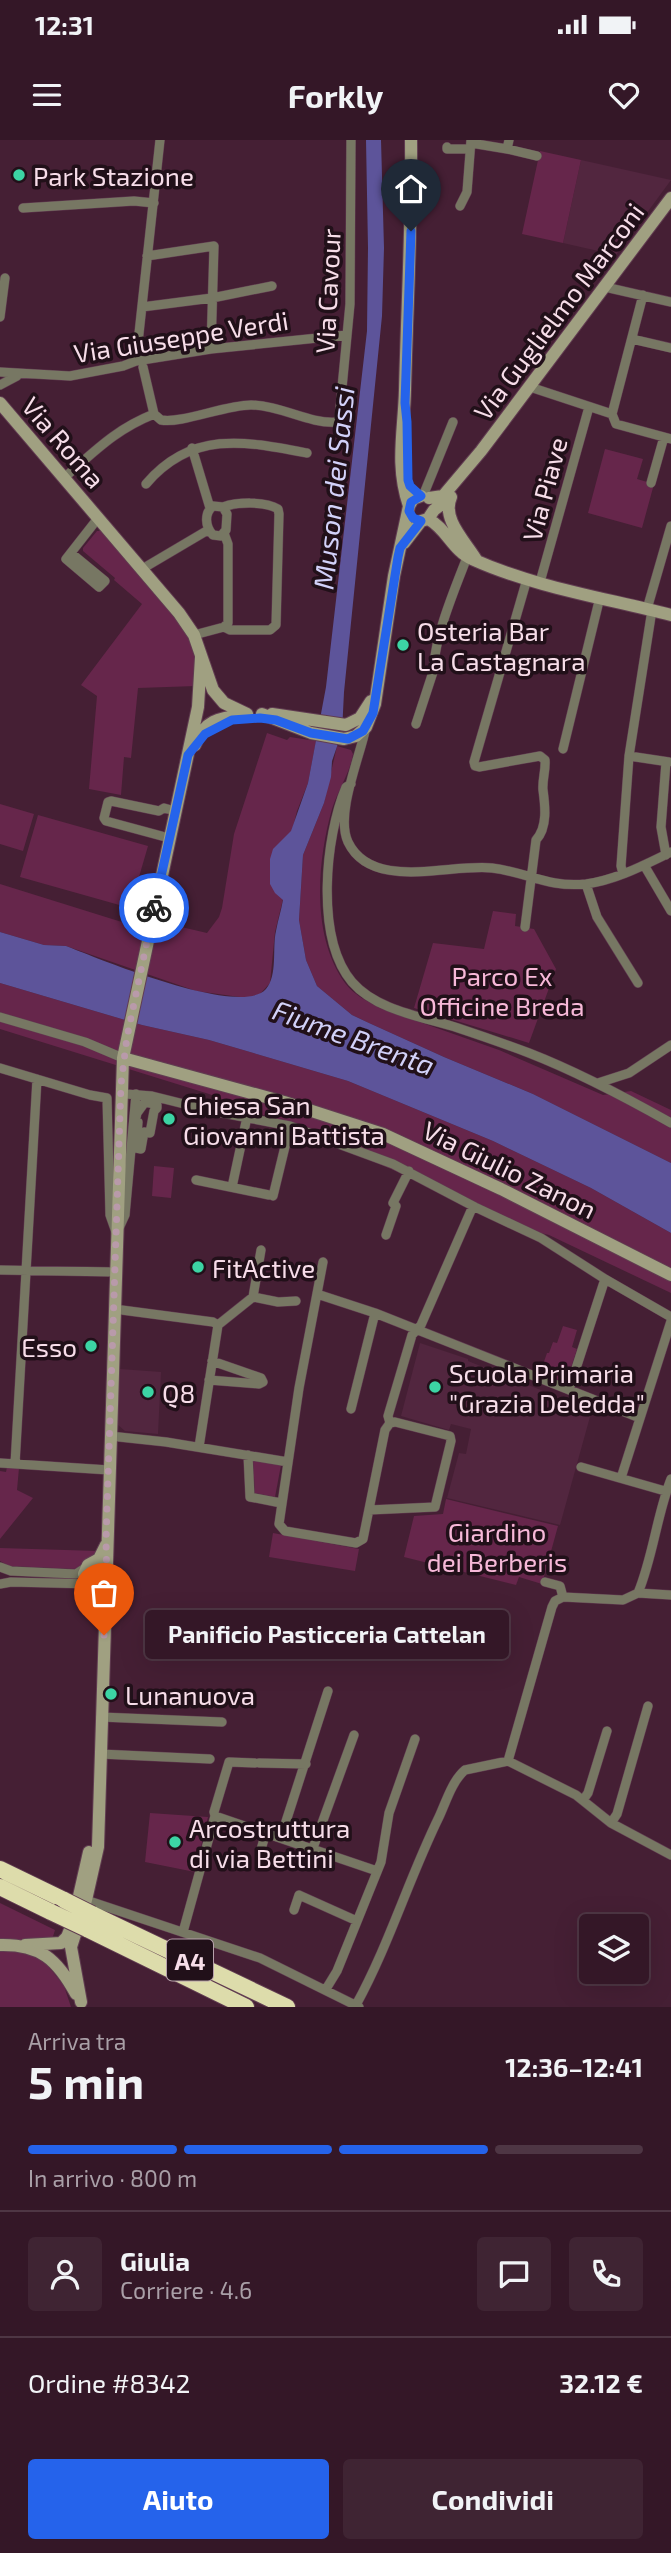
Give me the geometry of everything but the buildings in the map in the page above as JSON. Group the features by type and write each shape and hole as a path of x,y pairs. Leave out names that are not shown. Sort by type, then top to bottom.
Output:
{"highway":[{"name":"A4","path":"0,1868 64,1900 246,2007"},
{"name":"A4","path":"0,1887 51,1912 88,1914 287,2007"}],"main road":[{"path":"411,140 412,204 405,403 410,486 457,548 471,556 534,581 671,615"},
{"name":"Via Guglielmo Marconi","path":"427,507 443,496 481,451 671,198"},
{"name":"Via Roma","path":"0,403 180,613 194,635 208,679 221,700"},
{"path":"405,403 401,422 402,480 413,518 427,507"},
{"name":"Via Guglielmo Marconi","path":"427,507 452,495 481,451"},
{"path":"452,495 447,510 471,556"},
{"path":"247,714 207,694 199,704 201,715 216,719 247,714 284,715 355,742 373,713 394,576 413,499 427,507 462,538"},
{"path":"400,548 427,507"},
{"path":"81,2005 71,1947 88,1914 98,1847 116,1233 124,1054 169,838 191,750 199,704 201,657"},
{"path":"191,750 212,729 232,720 260,718 312,727 346,725 360,718 375,695"},
{"path":"191,750 201,731 224,712 221,700"},
{"path":"262,714 276,720"},
{"name":"Via Giulio Zanon","path":"124,1054 383,1135 513,1195 671,1275"},
{"path":"105,1600 100,1588 86,1579 90,1565 101,1556 106,1543"},
{"path":"90,1565 101,1564 106,1573"},
{"path":"93,1584 101,1582 106,1573"},
{"path":"0,1945 58,1944 66,1937 80,1889 98,1806"},
{"path":"25,1945 41,1952 60,1968 81,2005"}],"street":[{"path":"65,477 112,435 131,423 154,414 139,363 142,306 160,140"},
{"name":"Via Cavour","path":"154,414 167,421 249,405 266,406 327,422 336,422 339,419 351,281 351,140"},
{"path":"460,206 467,192 471,144"},
{"path":"447,147 508,144 537,156"},
{"path":"23,208 154,202"},
{"path":"148,256 214,247 211,349"},
{"path":"0,317 5,278"},
{"path":"142,306 212,298 272,286"},
{"path":"605,286 671,302"},
{"path":"643,295 612,414 616,424 667,438 651,483"},
{"name":"Via Giuseppe Verdi","path":"0,372 70,376 211,349 346,335"},
{"path":"632,339 671,348"},
{"name":"Via Giuseppe Verdi","path":"0,385 10,377 22,375"},
{"path":"530,387 612,414"},
{"name":"Via Piave","path":"531,877 536,840 542,833 546,799 543,791 545,760 540,756 479,767 475,766 474,762 589,407"},
{"path":"427,507 453,422"},
{"path":"146,484 167,464 192,448 243,443 307,453"},
{"path":"192,448 210,508"},
{"path":"208,530 207,514 210,508 217,505 223,508 233,505 272,505 278,509 276,625 270,630 230,630 225,627"},
{"path":"194,635 225,627 228,623 228,544 225,533 228,524 223,508"},
{"path":"71,553 97,514"},
{"path":"624,874 621,866 629,756 650,610 671,526"},
{"path":"208,530 217,536 225,533"},
{"path":"142,569 208,530"},
{"path":"416,724 434,669 434,659 449,609 471,556"},
{"path":"563,749 600,597"},
{"path":"355,742 345,829 355,853 367,862 406,872 426,873 480,867 511,871 550,884 586,884 624,874 668,853 661,827 668,762 629,756"},
{"path":"351,784 345,787 339,803 330,843 326,888 332,932 341,962 352,981 365,993 393,1008 477,1034 559,1066 598,1083 671,1123"},
{"path":"169,838 106,821 104,818 108,802 111,801 159,811 164,808 175,811"},
{"path":"644,865 671,911"},
{"path":"524,927 531,877"},
{"path":"586,884 597,917 638,983"},
{"path":"0,1017 124,1054"},
{"path":"598,1083 629,1073 671,1045"},
{"name":"Via Giulio Zanon","path":"0,1068 90,1095 152,1096 290,1126 409,1171 473,1206 541,1238 671,1319"},
{"path":"15,1464 37,1079"},
{"path":"116,1233 125,1214 136,1094"},
{"path":"116,1095 110,1214 116,1233"},
{"path":"136,1110 144,1099 152,1096"},
{"path":"145,1102 157,1105 150,1133 144,1132 141,1149 136,1148 138,1122 135,1122 137,1113 145,1102"},
{"path":"232,1187 247,1117"},
{"path":"196,1180 271,1195 290,1126"},
{"name":"Via Giulio Zanon","path":"386,1235 396,1206 393,1203 409,1171"},
{"path":"390,1423 388,1416 412,1335 421,1325 473,1206"},
{"path":"199,1447 218,1325 253,1297 261,1250"},
{"path":"323,1262 281,1503 279,1524 285,1531 356,1543 363,1539 385,1430 390,1423"},
{"path":"0,1270 115,1272"},
{"path":"569,1390 606,1279"},
{"path":"317,1294 375,1313 640,1419"},
{"path":"253,1297 278,1303 296,1301"},
{"path":"114,1309 213,1322 218,1325"},
{"path":"351,1409 375,1313"},
{"path":"621,1478 671,1319"},
{"path":"209,1380 259,1384 263,1382 261,1378 212,1361"},
{"path":"369,1510 435,1507 452,1438 414,1426 390,1423"},
{"path":"110,1436 288,1462"},
{"path":"248,1455 250,1497 281,1503"},
{"path":"0,1462 109,1469"},
{"path":"581,1467 665,1491"},
{"path":"638,1593 667,1507 665,1491 671,1479"},
{"path":"0,1568 11,1571 76,1574 90,1565"},
{"path":"0,1568 3,1577 0,1584"},
{"path":"545,1582 560,1586 564,1597"},
{"path":"0,1584 93,1584"},
{"path":"508,1761 555,1601 564,1597 623,1600 638,1593 671,1595"},
{"path":"281,1837 328,1691"},
{"path":"611,1823 617,1814 648,1706"},
{"path":"101,1717 222,1722"},
{"path":"583,1800 589,1793 607,1731"},
{"path":"313,1848 354,1735"},
{"path":"326,1989 337,1972 383,1855 389,1813 415,1739"},
{"path":"100,1754 210,1759"},
{"path":"508,1761 583,1800 611,1823 669,1855 671,1841"},
{"path":"88,1914 183,1931 260,1958 357,2006 431,1834 461,1772 508,1761"},
{"path":"183,1931 229,1762 306,1764"},
{"path":"215,1816 377,1871"},
{"path":"260,1853 266,1832"},
{"path":"294,1910 299,1895 357,1921"}],"shaded area":[{"path":"581,160 671,180 616,255 563,243"},
{"path":"420,1343 468,1359 571,1402 573,1398 593,1406 560,1525 447,1498 459,1453 466,1454 471,1429 451,1424 449,1430 401,1416"},
{"path":"120,1369 161,1372 158,1434 125,1431 118,1425"}],"green space":[{"path":"540,151 581,160 563,243 522,234"},
{"path":"605,449 643,459 637,479 654,484 642,528 588,513"},
{"path":"97,531 101,531 140,574 188,635 195,659 196,686 138,688 131,758 124,757 121,795 89,789 97,696 81,685 142,604 83,551"},
{"path":"267,733 287,740 290,737 316,741 308,783 297,811 285,859 283,899 275,932 270,983 260,994 247,998 196,991 66,946 44,945 0,932 0,884 141,928 160,922 207,933 222,908 234,834"},
{"path":"337,746 351,750 353,754 327,830 320,898 327,943 334,964 345,983 380,1008 499,1050 603,1095 631,1091 671,1110 671,1163 533,1094 352,1015 317,986 306,960 299,920 303,855 324,803"},
{"path":"0,804 34,814 23,851 0,844"},
{"path":"38,815 148,846 130,908 20,877"},
{"name":"Parco Ex Officine Breda","path":"493,911 516,914 515,926 534,929 556,969 529,1043 414,1008 433,943 484,949"},
{"path":"0,983 348,1081 493,1141 591,1188 671,1233 671,1293 549,1235 533,1231 297,1128 209,1094 0,1029"},
{"path":"154,1166 174,1168 171,1198 152,1196"},
{"path":"563,1326 577,1330 572,1347 577,1349 566,1383 540,1373 547,1353 553,1342 557,1343"},
{"path":"253,1460 281,1465 275,1497 255,1493"},
{"path":"7,1467 19,1468 17,1490 33,1498 0,1539 0,1471 6,1472"},
{"name":"Giardino dei Berberis","path":"446,1499 558,1526 542,1584 519,1577 516,1585 404,1557 414,1516 443,1514"},
{"path":"273,1533 359,1549 355,1571 269,1557"},
{"path":"0,1548 98,1551 76,1569 9,1566 0,1561"},
{"name":"Arcostruttura di via Bettini","path":"150,1813 208,1817 195,1872 145,1862"},
{"path":"0,1903 55,1930 45,1962 64,1986 71,2007 0,2007"}],"water":[{"name":"Fiume Brenta","path":"366,140 381,140 384,248 382,316 342,732 332,761 324,803 303,855 299,920 306,960 317,986 352,1015 533,1094 671,1163 671,1233 591,1188 493,1141 348,1081 0,983 0,932 44,945 66,946 137,973 200,992 251,996 266,989 270,983 276,931 283,900 270,884 270,859 273,849 291,831 308,783 326,687 367,331"}],"way so far":[{"path":"104,1635 121,1084 123,1058 154,908"}],"place":[{"name":"Park Stazione","path":"19,175"},
{"name":"Osteria Bar La Castagnara","path":"403,645"},
{"name":"Chiesa San Giovanni Battista","path":"169,1119"},
{"name":"FitActive","path":"198,1267"},
{"name":"Esso","path":"91,1346"},
{"name":"Scuola Primaria \"Grazia Deledda\"","path":"435,1387"},
{"name":"Q8","path":"148,1392"},
{"name":"Panificio Pasticceria Cattelan","path":"104,1635"},
{"name":"Lunanuova","path":"111,1694"},
{"name":"Arcostruttura di via Bettini","path":"175,1842"}],"route":[{"path":"154,908 188,755 205,734 232,720 260,718 276,720 311,733 348,739 363,731 373,713 400,548 421,521 413,518 409,511 413,499 421,496 410,486 407,473 405,403 411,231"}],"water label":[{"name":"Muson dei Sassi","path":"333,488"}]}
